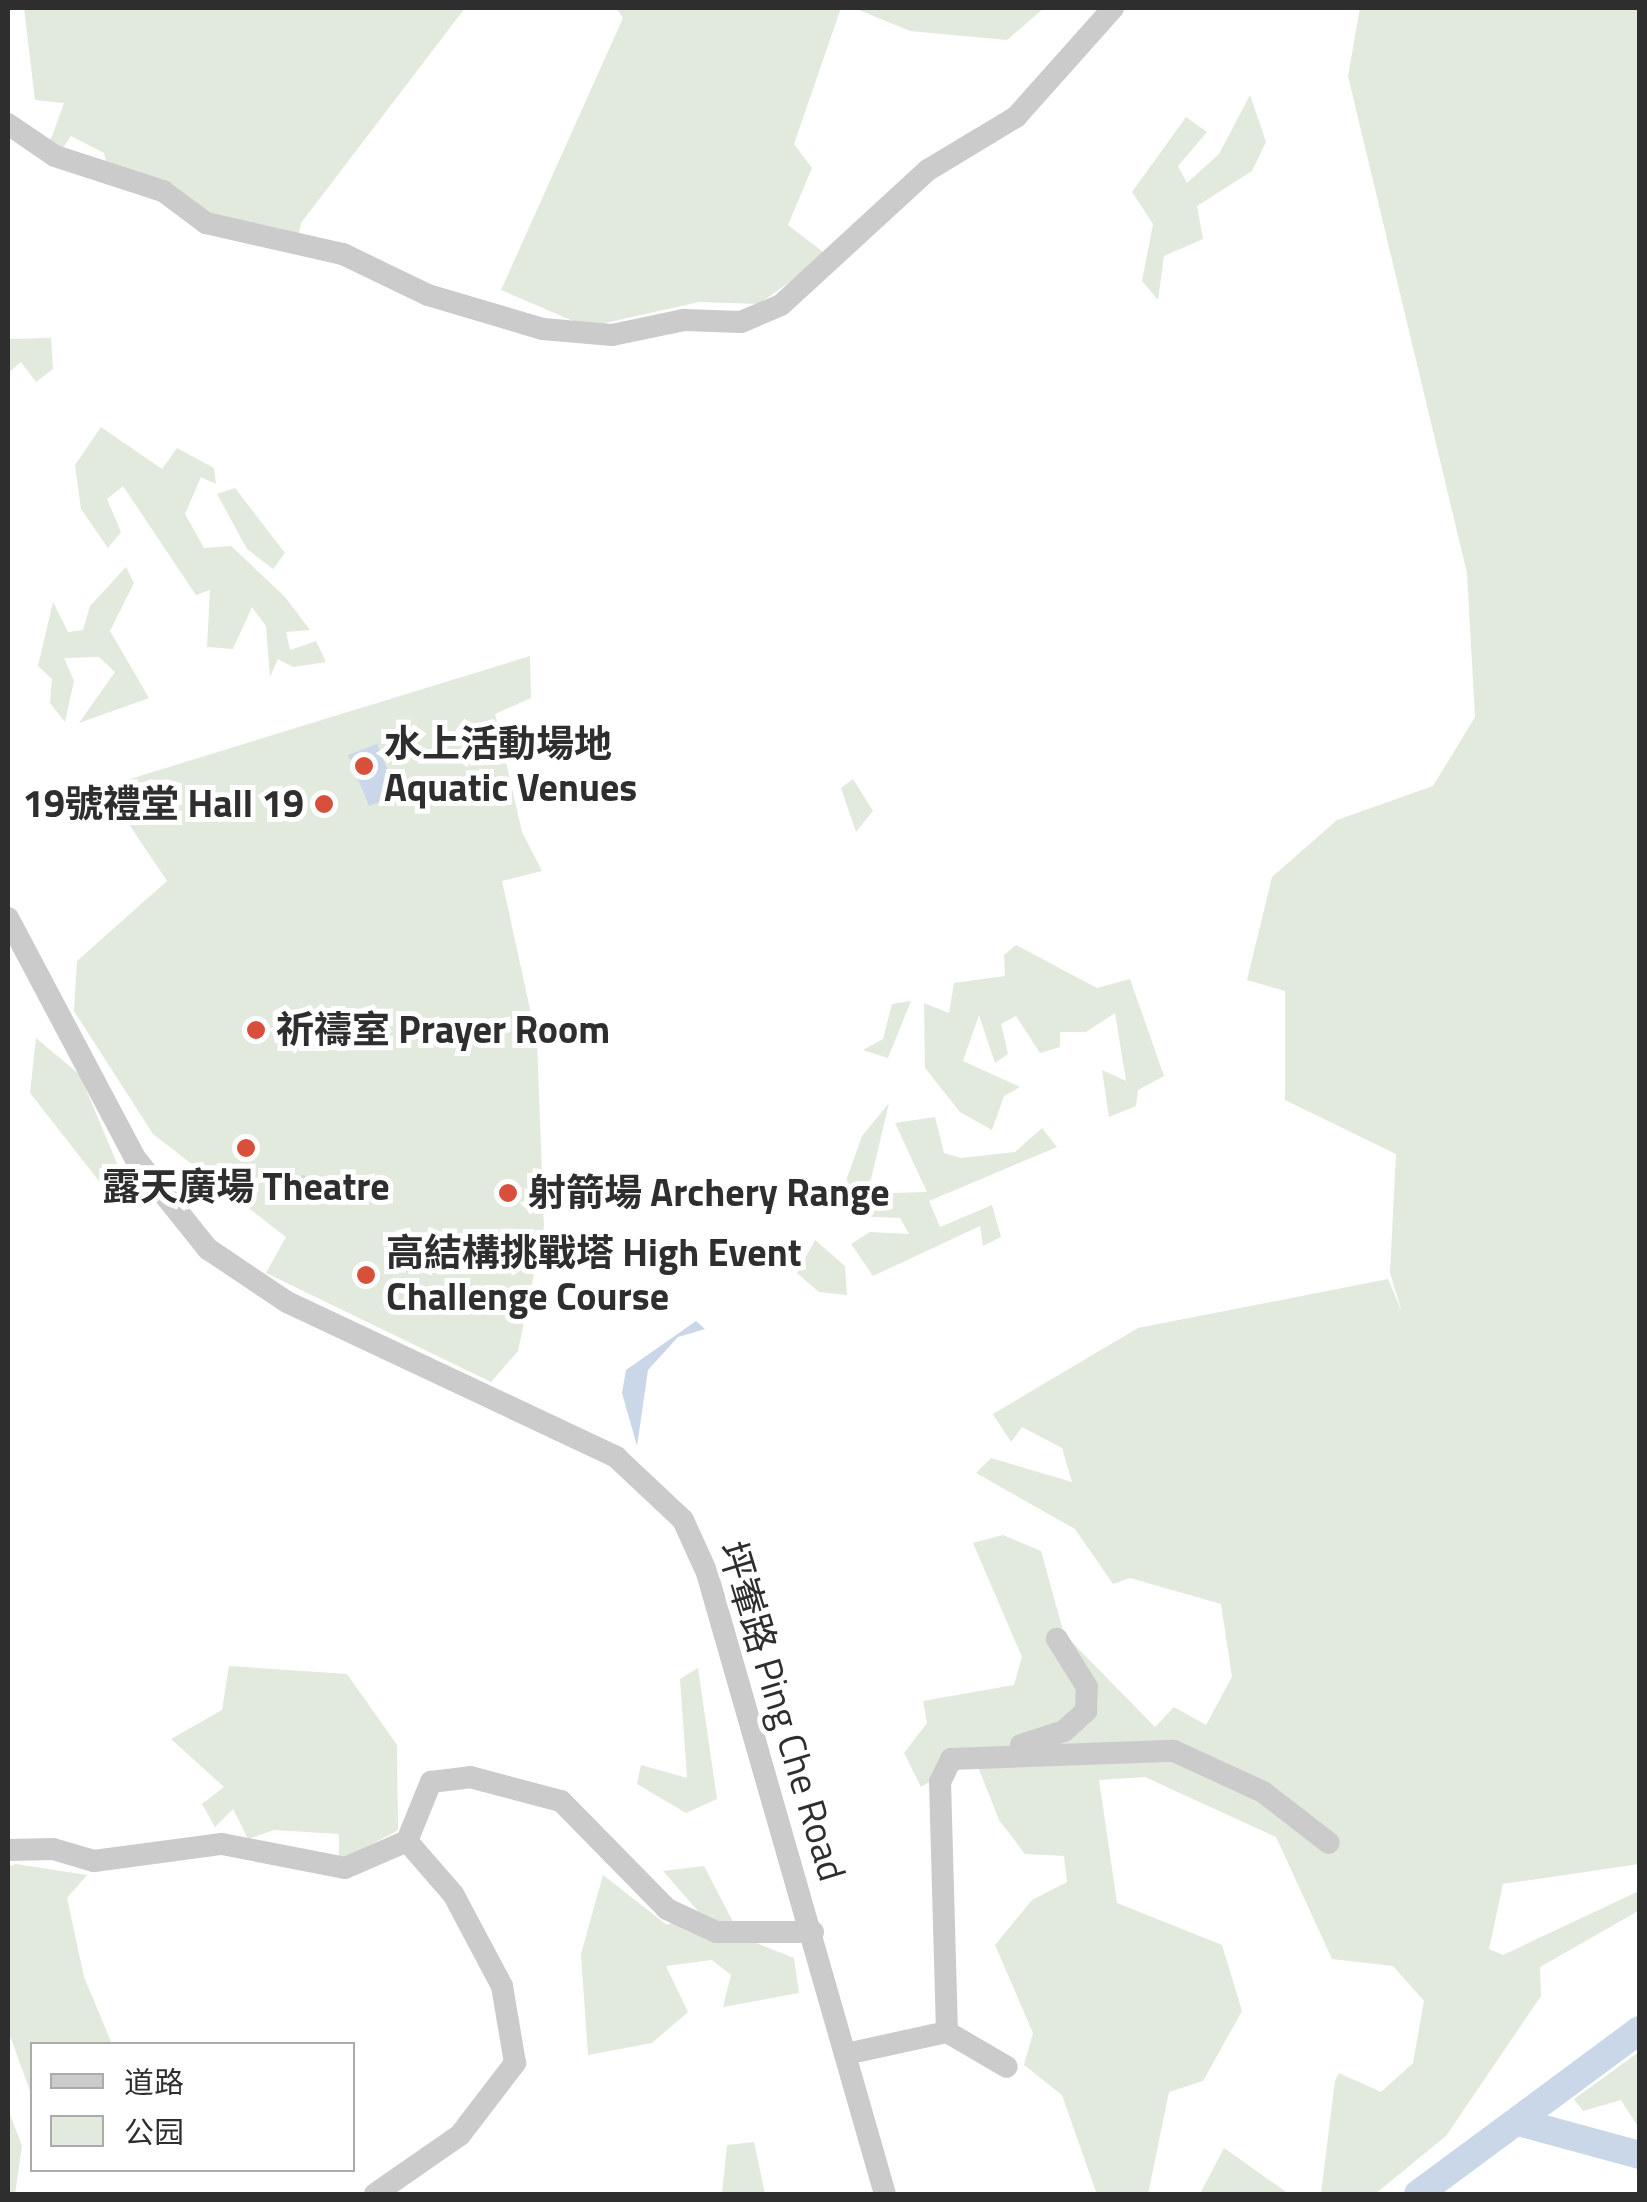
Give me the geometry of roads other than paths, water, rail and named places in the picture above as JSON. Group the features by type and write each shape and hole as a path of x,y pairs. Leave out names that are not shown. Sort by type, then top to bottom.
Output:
{"street":[{"path":"8,124 55,156 163,191 206,223 344,254 428,295 543,329 612,335 684,320 741,322 780,306 928,170 1016,117 1114,8"},
{"name":"坪輋路 Ping Che Road","path":"8,918 134,1158 208,1249 287,1302 616,1457 675,1509 701,1556 885,2194"},
{"path":"947,2032 939,1905 944,1766 1064,1731 1086,1712 1087,1687 1057,1639"},
{"path":"999,1752 1174,1750 1263,1792 1329,1843"},
{"path":"8,1850 53,1848 94,1862 222,1844 345,1868 406,1841 431,1782 507,1783 562,1800 668,1909 716,1932 812,1932"},
{"path":"375,2194 460,2136 515,2063 502,1986 453,1894 406,1841"},
{"path":"846,2054 947,2032 1007,2066"}],"water":[{"path":"377,744 398,795 369,806 348,755"},
{"path":"303,1175 328,1187 325,1192 297,1195 286,1185"},
{"path":"696,1321 705,1329 678,1337 648,1370 637,1446 622,1393 626,1370"}],"waterway":[{"path":"1418,2194 1640,2030"},
{"path":"1522,2123 1640,2155"}],"place":[{"name":"水上活動場地 Aquatic Venues","path":"364,766"},
{"name":"19號禮堂 Hall 19","path":"324,804"},
{"name":"祈禱室 Prayer Room","path":"256,1030"},
{"name":"露天廣場 Theatre","path":"246,1148"},
{"name":"射箭場 Archery Range","path":"508,1193"},
{"name":"高結構挑戰塔 High Event Challenge Course","path":"366,1275"}]}
